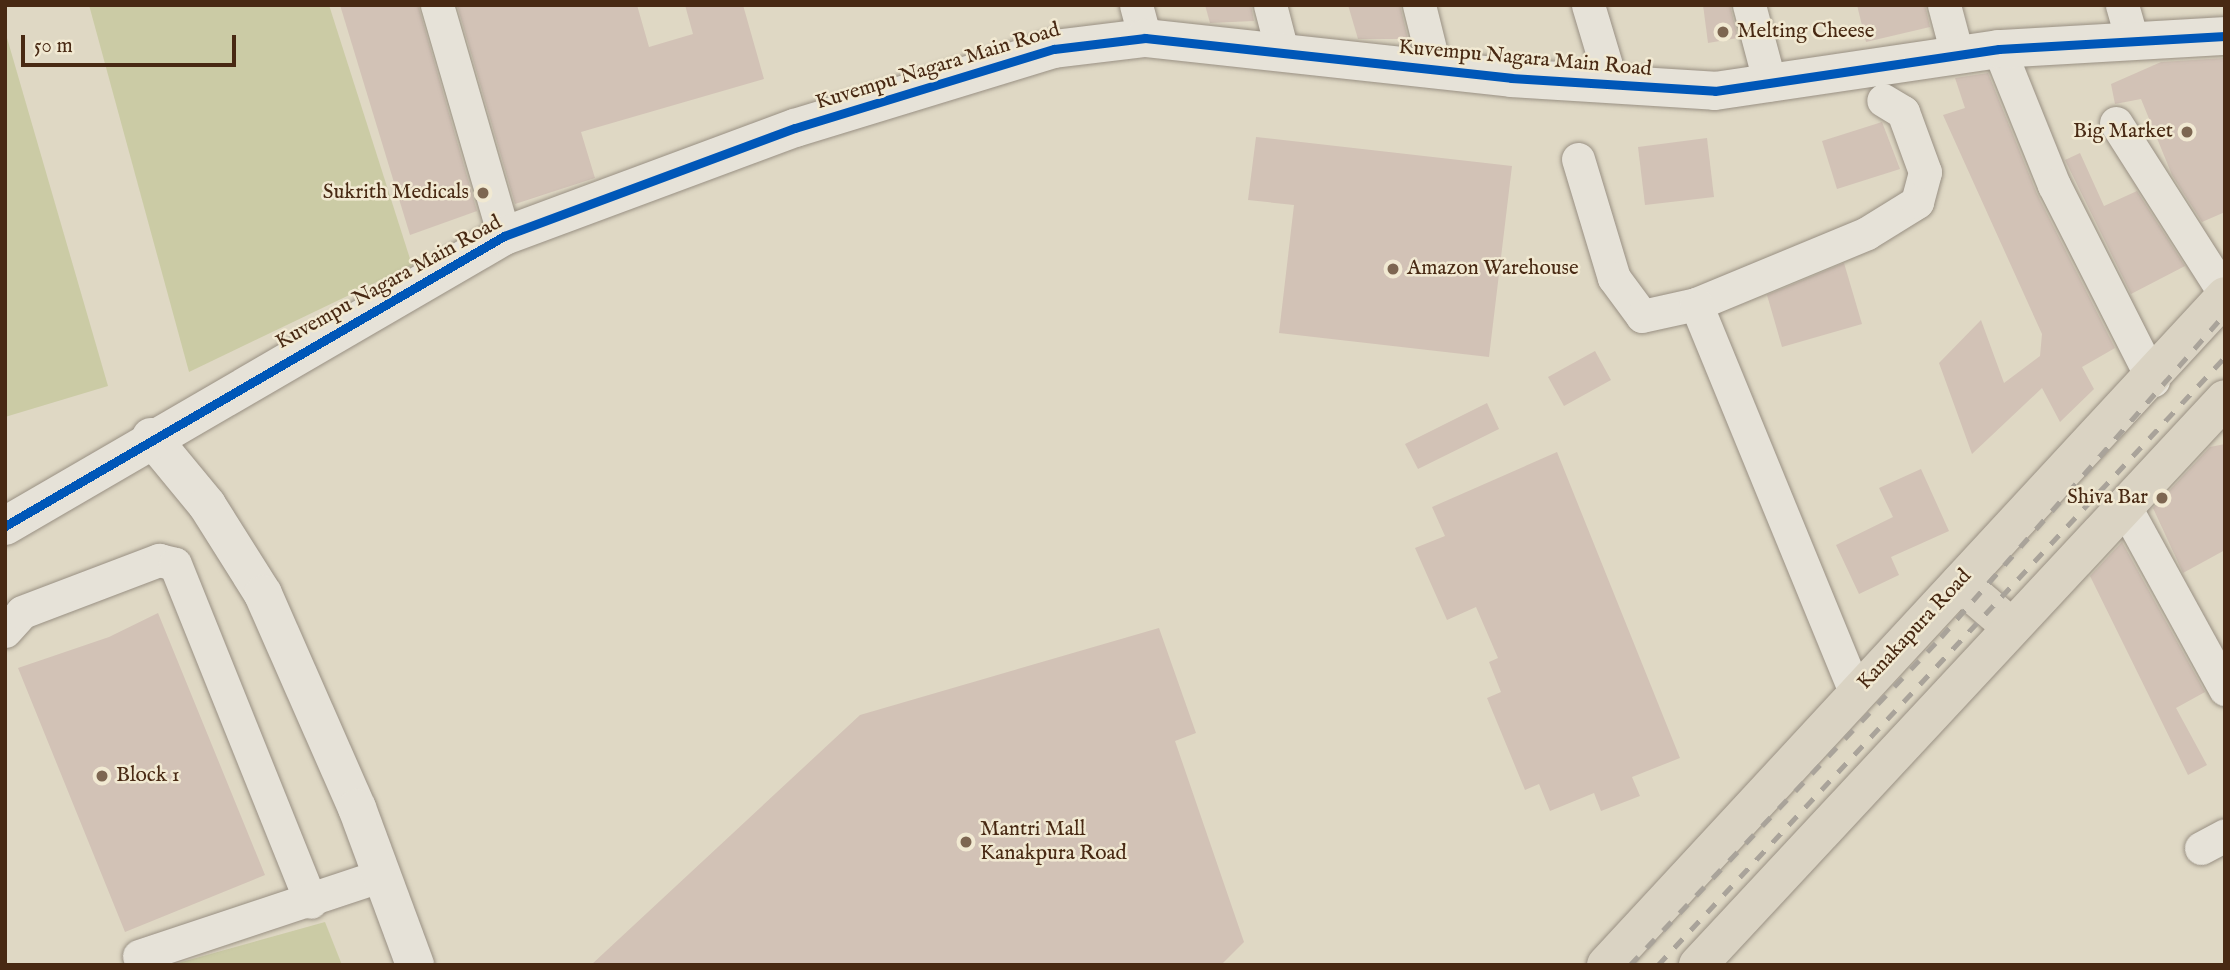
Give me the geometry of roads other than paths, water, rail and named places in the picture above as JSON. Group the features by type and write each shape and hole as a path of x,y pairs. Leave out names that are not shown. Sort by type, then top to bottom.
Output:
{"highway":[{"name":"Kanakapura Road","path":"1606,965 1960,583 2153,380 2225,295"},
{"path":"1698,965 2010,626 2225,400"},
{"path":"1960,583 2010,626"}],"street":[{"path":"437,5 504,236"},
{"path":"1270,5 1282,51"},
{"path":"1419,5 1435,69"},
{"path":"1588,5 1612,85"},
{"path":"1749,5 1770,84"},
{"path":"1944,5 1957,54"},
{"name":"Kuvempu Nagara Main Road","path":"5,526 151,437 504,236 628,186 895,97 1141,22 1282,51 1435,69 1715,91 1999,49 2127,23 2225,36"},
{"path":"1999,49 2054,185 2153,380"},
{"path":"1578,159 1614,278 1642,316 1696,304 1867,233 1917,202 1925,172 1903,112 1884,100"},
{"path":"2116,123 2225,295"},
{"path":"1696,304 1856,695"},
{"path":"151,437 207,505 263,594 383,875 415,965"},
{"path":"2125,507 2225,689"},
{"path":"5,632 22,612 159,560 175,564 311,901"},
{"path":"139,956 383,875"}],"railway":[{"path":"1630,965 1941,637 2225,314"},
{"path":"1658,965 2225,357"}],"place":[{"name":"Melting Cheese","path":"1723,32"},
{"name":"Big Market","path":"2187,132"},
{"name":"Sukrith Medicals","path":"483,193"},
{"name":"Amazon Warehouse","path":"1393,269"},
{"name":"Shiva Bar","path":"2162,498"},
{"name":"Block 1","path":"102,776"},
{"name":"Mantri Mall Kanakpura Road","path":"966,842"}]}
